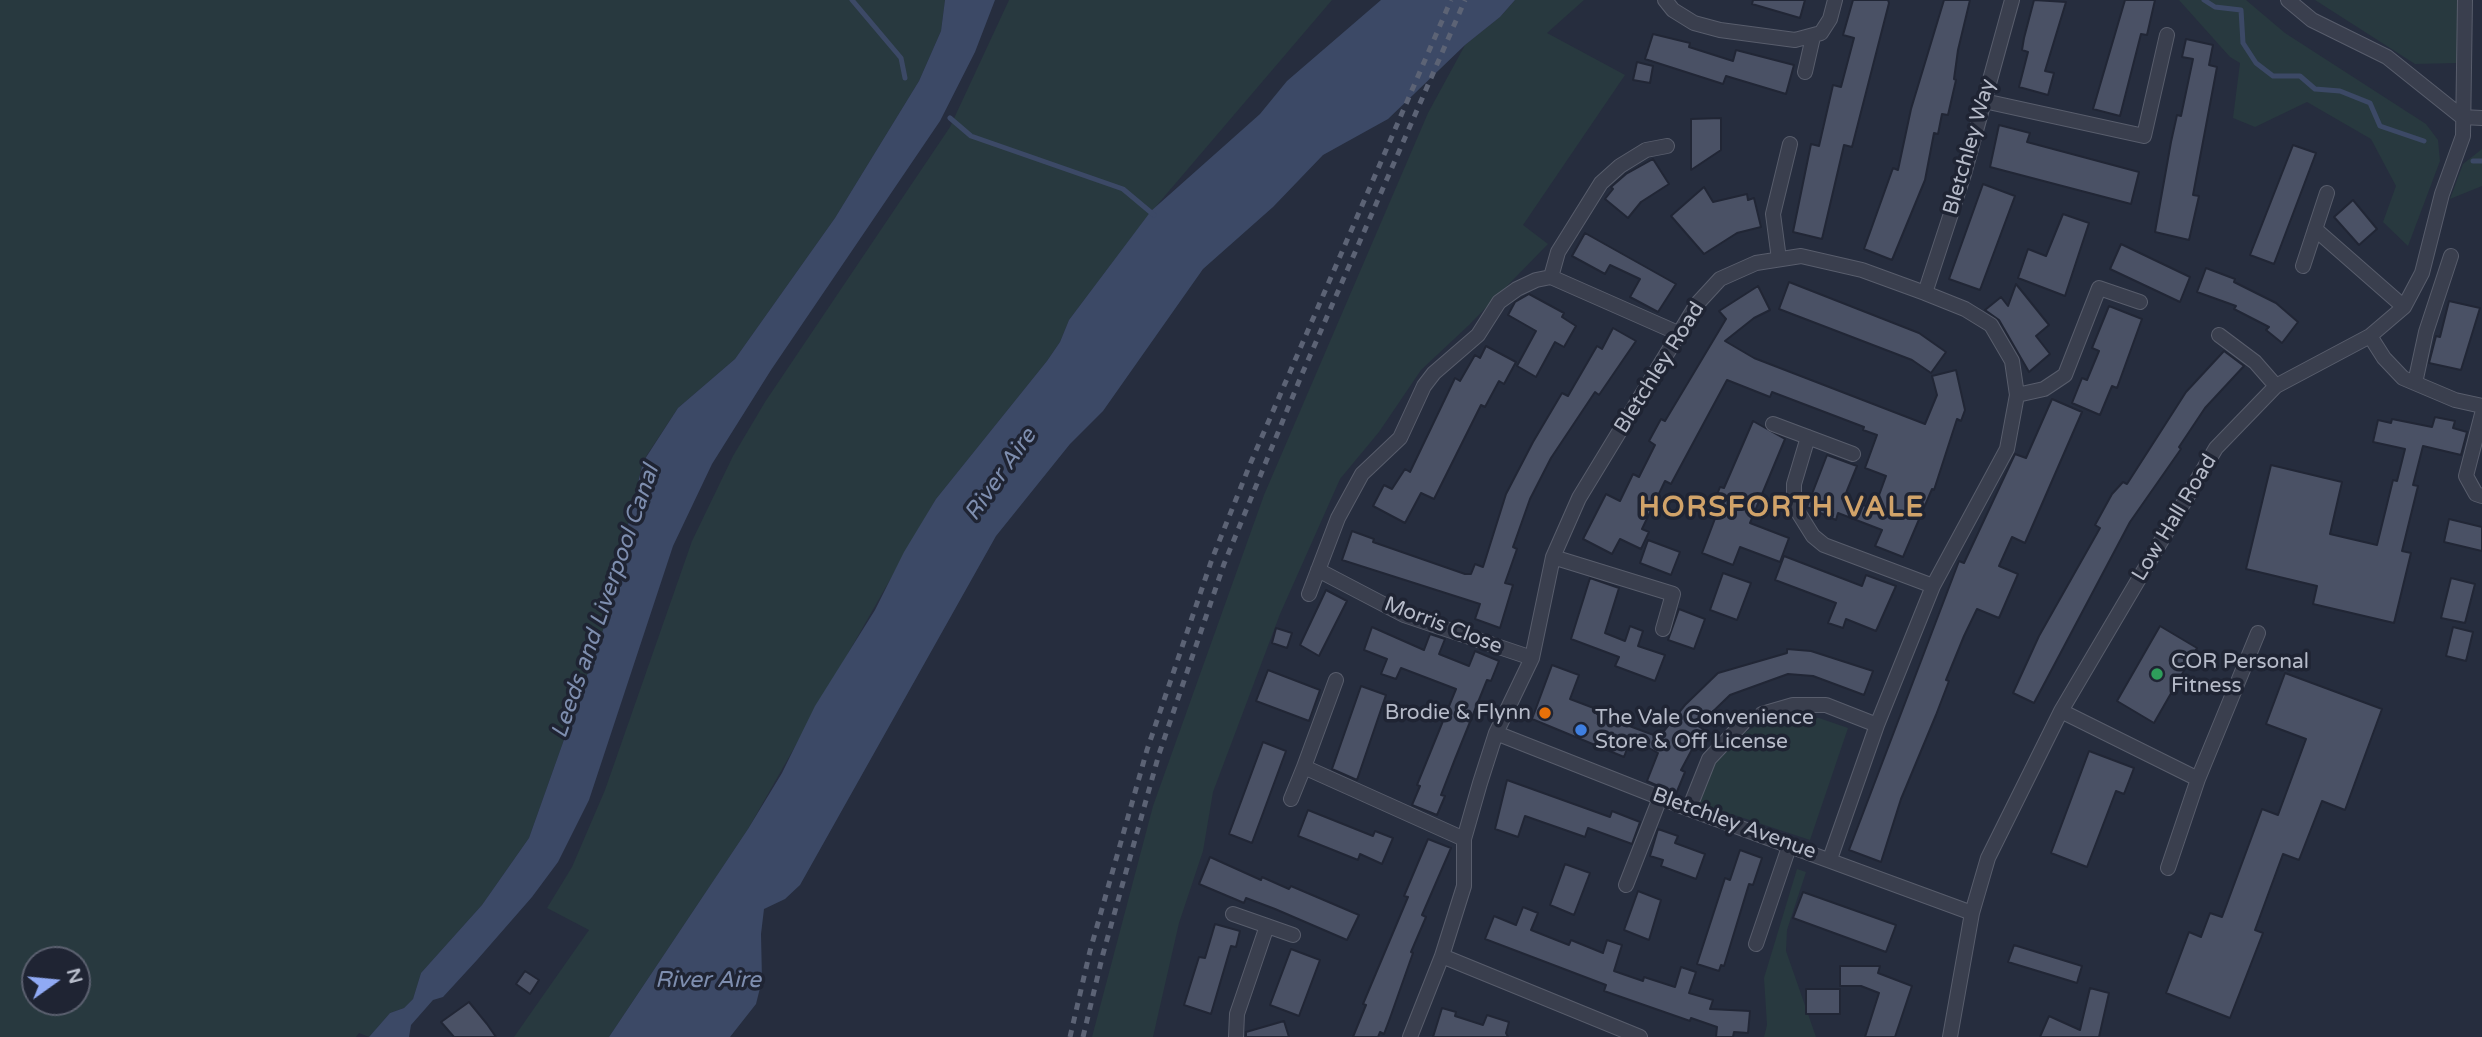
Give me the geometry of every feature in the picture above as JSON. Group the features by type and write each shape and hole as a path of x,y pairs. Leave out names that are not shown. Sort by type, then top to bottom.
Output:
{"street":[{"path":"1665,0 1673,10 1694,23 1720,30 1795,40 1821,33 1830,19 1835,0"},
{"name":"Bletchley Way","path":"1925,293 2012,0"},
{"path":"2288,0 2312,20 2387,57 2462,117 2482,118"},
{"name":"Low Hall Road","path":"1950,1037 1972,913 1988,858 2061,711 2216,448 2276,386 2370,336 2404,307 2422,273 2442,194 2463,136 2465,0"},
{"path":"1984,101 2144,136 2167,35"},
{"path":"1805,72 1813,37"},
{"path":"1779,259 1773,214 1790,144"},
{"path":"1551,277 1558,252 1601,183 1620,166 1646,150 1667,146"},
{"path":"2303,266 2327,193"},
{"path":"2315,229 2404,307"},
{"name":"Bletchley Road","path":"1410,1037 1442,956 1464,886 1464,839 1496,733 1532,658 1553,556 1579,498 1697,304 1720,279 1756,263 1801,256 1850,267 1965,309 1991,326 2012,361 2017,395 2007,449 1933,586 1878,725 1830,859"},
{"path":"2415,383 2426,332 2451,256"},
{"path":"1309,594 1349,494 1362,474 1401,438 1424,386 1478,335 1500,302 1517,289 1536,280 1551,277 1678,333"},
{"path":"2017,395 2045,389 2065,374 2099,288 2140,302"},
{"path":"2220,335 2255,362 2276,386"},
{"path":"2370,336 2384,358 2403,378 2455,400 2482,406"},
{"path":"2482,414 2466,476 2476,494 2482,496"},
{"path":"1773,424 1853,454"},
{"path":"1808,437 1794,484 1794,498 1801,518 1813,536 1824,545 1933,586"},
{"path":"1553,556 1673,594 1663,629"},
{"name":"Morris Close","path":"1318,570 1404,615 1532,658"},
{"path":"2168,868 2198,779 2258,633"},
{"path":"1291,799 1336,680"},
{"path":"1762,714 1793,705 1826,705 1878,725"},
{"path":"2061,711 2198,779"},
{"path":"1689,809 1709,759 1743,723"},
{"name":"Bletchley Avenue","path":"1496,733 1789,847 1830,859 1972,913"},
{"path":"1304,767 1464,839"},
{"path":"1626,885 1660,798"},
{"path":"1756,944 1789,847"},
{"path":"1233,914 1293,935"},
{"path":"1237,1037 1237,1014 1268,926"},
{"path":"1442,956 1625,1035 1640,1037"}],"shaded area":[{"path":"0,0 945,0 941,31 919,81 835,218 735,359 678,408 643,461 603,630 529,838 482,905 421,973 413,999 404,1008 390,1013 369,1037 359,1033 356,1037 0,1037"},
{"path":"1009,0 1332,0 1146,218 1069,320 1060,342 1047,361 936,499 748,829 609,1037 514,1037 589,930 547,908 572,867 605,790 692,541 733,456 765,402 950,127"},
{"path":"1515,0 1584,0 1547,33 1625,75 1523,225 1548,244 1421,370 1379,432 1340,479 1280,614 1213,792 1203,851 1179,923 1153,1037 1092,1037 1153,806 1264,495 1428,113 1465,45 1500,17"},
{"path":"2179,0 2246,0 2285,33 2426,124 2438,140 2440,161 2408,246 2383,222 2396,186 2371,139 2307,102 2255,127 2233,118 2240,63 2230,57"},
{"path":"2315,0 2458,0 2457,63 2415,64"},
{"path":"2482,149 2482,186 2450,199 2463,164"},
{"path":"1789,716 1819,718 1848,728 1810,840 1698,803 1714,761 1735,739 1760,723"},
{"path":"1797,869 1806,872 1787,930 1786,951 1816,1037 1764,1037 1767,1025 1764,978"}],"water":[{"path":"945,0 995,0 975,52 940,121 771,370 712,464 673,546 589,800 558,862 532,897 477,960 443,997 433,1000 411,1025 409,1037 369,1037 390,1013 404,1008 413,999 421,973 482,905 529,838 603,630 643,462 678,408 735,359 835,218 919,81 941,31"},
{"name":"River Aire","path":"1381,0 1515,0 1500,17 1465,45 1388,119 1323,155 1273,207 1203,269 1103,411 1070,444 996,536 800,885 785,899 764,909 761,934 762,980 756,1004 730,1037 609,1037 748,829 782,773 815,706 875,610 904,552 936,499 1047,361 1060,342 1069,320 1151,211 1260,114 1287,81"}],"building":[{"path":"1753,0 1805,0 1800,18 1752,4"},
{"path":"1853,0 1888,0 1889,3 1852,147 1844,145 1822,239 1793,232 1811,144 1819,146 1833,85 1841,87 1854,38 1843,35"},
{"path":"1944,0 1970,0 1958,50 1956,80 1948,115 1942,114 1938,134 1934,133 1925,180 1892,260 1864,249 1893,168 1898,170 1911,109"},
{"path":"2034,0 2066,2 2045,71 2054,73 2048,95 2019,87 2028,52 2022,50 2024,38"},
{"path":"2125,0 2155,0 2147,35 2141,34 2120,116 2093,109"},
{"path":"1653,34 1690,43 1689,47 1733,61 1736,50 1794,65 1786,94 1726,76 1723,84 1645,59"},
{"path":"2186,39 2213,45 2209,65 2217,67 2193,195 2199,196 2189,240 2155,232 2171,142 2177,115 2181,116 2193,59 2182,57"},
{"path":"1637,62 1653,66 1650,83 1633,80"},
{"path":"1721,118 1721,150 1691,170 1691,119"},
{"path":"1999,125 2030,133 2027,142 2139,172 2131,204 1990,167"},
{"path":"2293,145 2316,153 2274,264 2250,255"},
{"path":"1653,159 1669,184 1641,202 1628,218 1605,199 1613,189 1611,187 1626,174"},
{"path":"1983,184 2015,196 1980,290 1949,279"},
{"path":"1704,187 1713,202 1747,194 1748,200 1754,198 1761,227 1737,233 1704,254 1671,216"},
{"path":"2353,200 2377,229 2359,245 2334,217"},
{"path":"2063,214 2089,223 2065,296 2018,278 2028,249 2046,256"},
{"path":"1585,233 1676,284 1658,312 1630,297 1640,279 1610,265 1605,274 1572,256"},
{"path":"2121,244 2190,277 2180,302 2110,269"},
{"path":"2206,268 2235,279 2234,282 2276,303 2298,322 2282,343 2266,330 2269,327 2234,309 2236,306 2197,292"},
{"path":"1789,282 1919,333 1946,352 1931,373 1912,360 1779,309"},
{"path":"2016,284 2049,325 2036,336 2050,354 2029,372 1999,320 1985,310 2001,297 2008,306"},
{"path":"1758,286 1770,310 1754,318 1725,341 1754,358 1925,424 1937,395 1932,376 1956,370 1965,410 1961,421 1957,419 1934,490 1932,489 1903,557 1875,546 1882,530 1838,513 1836,520 1807,507 1827,455 1857,466 1844,498 1874,509 1886,476 1865,468 1877,435 1863,430 1864,427 1772,392 1770,397 1727,380 1671,484 1665,481 1642,529 1649,532 1641,549 1620,539 1612,554 1583,539 1606,494 1620,501 1633,474 1639,477 1655,445 1649,441 1661,419 1665,421 1726,319 1719,311"},
{"path":"1529,294 1564,313 1562,317 1576,326 1564,347 1555,342 1536,377 1517,366 1536,331 1508,315 1515,302"},
{"path":"2449,301 2480,308 2461,370 2429,363 2436,336 2440,337"},
{"path":"2109,306 2142,319 2117,388 2112,386 2100,415 2072,403 2082,378 2087,380 2099,351 2092,348"},
{"path":"1613,328 1636,341 1599,395 1595,392 1551,458 1530,499 1513,547 1517,549 1505,583 1513,585 1500,628 1475,619 1480,604 1342,560 1352,531 1374,539 1373,542 1465,574 1471,574 1475,564 1483,567 1506,494 1533,442 1562,393 1568,396 1597,346 1602,349"},
{"path":"1486,346 1516,362 1504,384 1499,381 1485,407 1481,405 1434,499 1421,493 1405,523 1373,506 1384,485 1392,489 1405,469 1410,472 1455,378 1460,381 1475,355 1480,358"},
{"path":"2224,351 2244,366 2205,408 2179,447 2181,449 2130,522 2034,703 2013,693 2039,636 2100,528 2095,525 2112,494 2123,482 2127,484 2186,392"},
{"path":"2052,399 2082,412 2025,543 2012,537 1999,566 2018,574 1999,618 1977,609 1946,680 1949,681 1901,799 1881,862 1849,850 1959,561 1964,563 2015,454 2026,458"},
{"path":"2435,417 2455,421 2453,428 2467,432 2461,455 2423,446 2413,485 2418,486 2402,551 2411,553 2394,623 2313,604 2317,586 2246,569 2271,465 2342,482 2330,534 2377,545 2393,480 2397,481 2405,449 2373,442 2378,420 2391,423 2392,419 2432,427"},
{"path":"1753,421 1785,439 1750,523 1789,538 1780,562 1740,547 1733,565 1702,553 1716,516 1710,513 1720,487 1724,488"},
{"path":"2449,519 2482,527 2482,551 2444,542"},
{"path":"1648,540 1680,552 1671,575 1640,563"},
{"path":"1784,556 1862,586 1866,575 1896,586 1876,631 1846,619 1843,628 1828,623 1836,603 1775,580"},
{"path":"1723,573 1751,583 1737,620 1710,610"},
{"path":"1590,578 1619,588 1605,633 1625,641 1630,626 1643,631 1638,646 1665,655 1655,681 1615,666 1619,657 1571,639"},
{"path":"2451,578 2475,584 2465,623 2441,618"},
{"path":"1326,590 1347,601 1319,656 1300,645"},
{"path":"1679,609 1705,619 1694,649 1668,640"},
{"name":"COR Personal Fitness","path":"2160,626 2197,648 2154,723 2117,701"},
{"path":"1372,627 1424,650 1430,634 1445,639 1439,654 1469,666 1475,651 1499,661 1491,681 1487,680 1455,759 1441,795 1445,796 1437,815 1412,805 1420,786 1417,785 1456,689 1401,668 1396,679 1381,674 1387,659 1364,650"},
{"path":"2453,627 2473,632 2466,661 2446,656"},
{"path":"1276,628 1292,633 1287,648 1272,643"},
{"path":"1787,649 1811,651 1873,671 1864,695 1813,676 1788,674 1730,695 1698,726 1703,729 1681,770 1685,772 1676,794 1647,781 1658,753 1631,738 1624,757 1532,719 1552,665 1579,675 1570,699 1599,710 1597,714 1659,737 1685,705 1718,673 1787,653"},
{"path":"1268,670 1320,690 1309,721 1256,701"},
{"path":"2285,673 2382,709 2345,810 2322,801 2299,860 2283,854 2255,930 2263,933 2230,1018 2166,993 2189,932 2201,937 2210,913 2222,917 2262,809 2278,815 2306,739 2266,724"},
{"path":"1361,686 1386,695 1357,780 1332,769"},
{"path":"1263,742 1286,751 1252,843 1229,834"},
{"path":"2089,751 2134,768 2124,794 2116,791 2087,867 2051,853"},
{"path":"1507,780 1610,817 1612,811 1640,822 1632,844 1588,828 1585,837 1525,816 1518,837 1495,829"},
{"path":"1308,810 1373,836 1375,831 1393,838 1382,864 1360,854 1358,860 1298,836"},
{"path":"1658,829 1678,836 1675,843 1705,854 1696,879 1661,866 1663,860 1650,856"},
{"path":"1428,839 1451,848 1422,915 1426,917 1411,952 1413,953 1384,1034 1380,1032 1378,1037 1353,1037 1366,1005 1363,1004 1408,897 1404,896"},
{"path":"1740,850 1762,858 1753,885 1749,884 1724,966 1721,965 1719,971 1697,964 1725,878 1730,880"},
{"path":"1210,857 1261,880 1262,877 1289,889 1291,886 1359,915 1347,940 1246,898 1244,903 1199,884"},
{"path":"1565,864 1590,873 1574,915 1550,905"},
{"path":"1638,891 1661,900 1649,940 1624,930"},
{"path":"1803,892 1896,925 1886,952 1793,918"},
{"path":"1523,907 1538,913 1531,930 1569,945 1571,940 1603,953 1607,940 1622,945 1614,971 1643,981 1644,977 1675,987 1681,967 1696,972 1689,993 1713,1000 1710,1009 1750,1011 1748,1033 1734,1032 1733,1037 1716,1037 1717,1027 1691,1018 1690,1021 1604,991 1606,985 1485,939 1494,916 1516,925"},
{"path":"1215,924 1240,931 1236,947 1231,946 1211,1014 1184,1005 1199,957 1205,958"},
{"path":"2014,945 2082,966 2077,983 2008,962"},
{"path":"1291,949 1320,960 1299,1016 1270,1005"},
{"path":"1840,966 1880,966 1878,973 1912,986 1895,1037 1865,1037 1879,993 1861,986 1840,986"},
{"path":"525,971 539,980 530,994 516,984"},
{"path":"2090,988 2109,993 2099,1037 2040,1037 2049,1016 2080,1030"},
{"path":"1806,989 1840,989 1840,1014 1806,1014"},
{"path":"469,1002 496,1037 454,1037 441,1022"},
{"path":"1442,1008 1456,1012 1455,1016 1483,1025 1487,1015 1509,1022 1506,1033 1508,1037 1433,1037"},
{"path":"1284,1021 1289,1037 1246,1037 1246,1032"}],"waterway":[{"path":"852,0 901,58 905,78"},
{"path":"2204,0 2215,7 2241,10 2243,43 2256,63 2273,76 2300,76 2315,89 2340,91 2370,103 2380,126 2424,141"},
{"path":"950,118 971,136 1123,189 1154,215"},
{"path":"2473,161 2482,161"}],"railway":[{"path":"1070,1037 1090,951 1147,750 1212,559 1251,462 1451,0"},
{"path":"1083,1037 1103,954 1159,754 1224,564 1302,374 1465,0"}],"place":[{"name":"COR Personal Fitness","path":"2157,674"},
{"name":"Brodie & Flynn","path":"1545,713"},
{"name":"The Vale Convenience Store & Off License","path":"1581,730"}],"district":[{"name":"HORSFORTH VALE","path":"1782,509"}],"water label":[{"name":"Leeds and Liverpool Canal","path":"606,602"}]}
